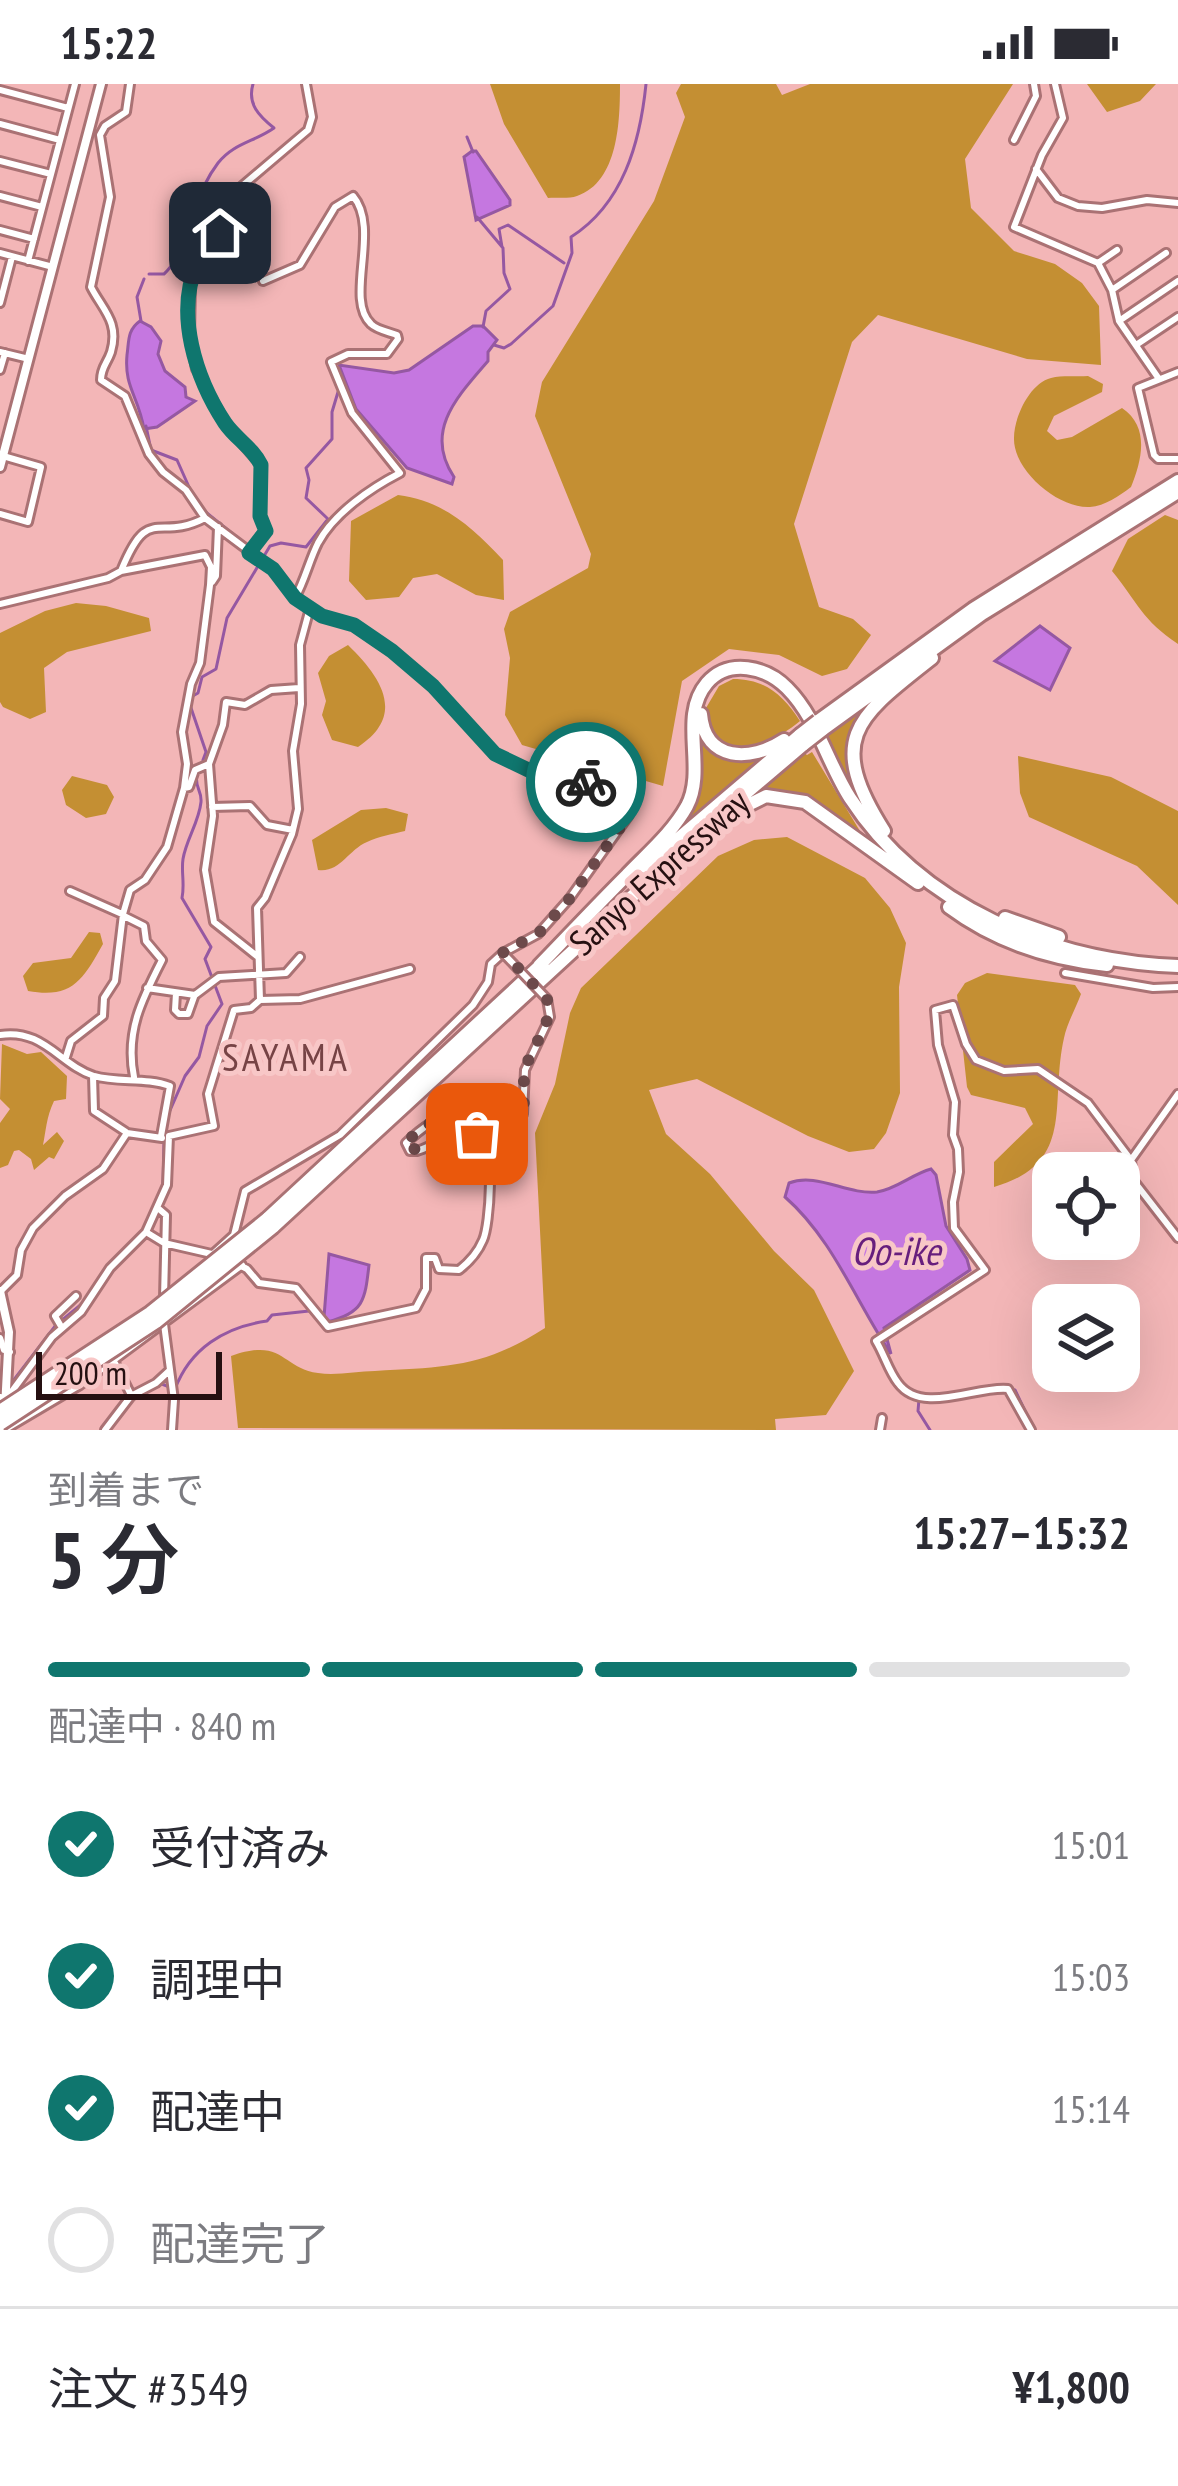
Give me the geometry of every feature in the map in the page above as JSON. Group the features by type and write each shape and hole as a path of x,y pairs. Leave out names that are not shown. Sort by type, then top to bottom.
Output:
{"highway":[{"name":"Sanyo Expressway","path":"820,726 973,609 1178,481"},
{"name":"Sanyo Expressway","path":"2,1402 150,1312 270,1223 683,833 801,736 1012,593 1178,492"},
{"path":"902,864 859,787 853,752 859,725 874,704 1012,593"},
{"path":"538,967 658,844 686,807 696,776 695,706 710,679 729,670 751,668 788,688 855,806 902,864"},
{"path":"801,736 736,756 711,742 701,710 713,686 730,675 748,674 776,686 802,718 842,796 902,864"},
{"name":"Sanyo Expressway","path":"2,1428 156,1322 704,830 801,736"},
{"path":"704,830 748,803 766,796 786,796 826,814 902,864 957,908 1109,963 1178,969"}],"main road":[{"path":"1,461 101,84"},
{"path":"0,1292 10,1352 2,1428"}],"street":[{"path":"28,261 75,84"},
{"path":"130,84 126,112 100,135 110,197 91,287 109,312 112,345 101,380 125,396 149,454 186,490 205,518 251,551 295,598 354,625 392,651 433,686 495,754 543,777 605,785 622,798 629,815 538,934 503,952 491,964 488,982 472,1005 340,1135 245,1191 234,1235 213,1254"},
{"path":"251,551 266,531 260,516 261,465 227,426 196,369 190,338 191,285 197,264 225,225 242,186 308,130 306,84"},
{"path":"1014,140 1036,96 1034,84"},
{"path":"1055,84 1063,118 1036,169 1014,227 1098,263 1112,290 1119,321 1159,379"},
{"path":"0,90 68,108"},
{"path":"0,124 60,140"},
{"path":"0,160 51,174"},
{"path":"1036,169 1058,198 1078,206 1102,208 1147,200 1178,203"},
{"path":"0,196 42,207"},
{"path":"262,280 300,265 335,207 353,196 362,213 366,317 374,327 398,339 386,354 348,354 331,362 352,413 400,473 374,487 319,542 295,598"},
{"path":"0,230 34,239"},
{"path":"1098,263 1118,250"},
{"path":"0,254 53,267"},
{"path":"1112,290 1166,254"},
{"path":"0,303 12,256"},
{"path":"1119,321 1178,281"},
{"path":"1136,345 1178,317"},
{"path":"0,370 2,352 28,359"},
{"path":"1178,372 1138,388 1154,455 1178,459"},
{"path":"0,514 28,521 41,467 1,461"},
{"path":"121,571 129,546 139,535 164,524 186,528 205,518"},
{"path":"210,585 216,576 218,527"},
{"path":"0,604 200,554 210,560 203,647 182,732 187,764 184,788 167,847 146,880 130,890 115,981 104,998 103,1016 71,1041 66,1057"},
{"path":"260,1000 257,908 298,809 292,751 301,704 300,645 310,608"},
{"path":"258,958 214,922 206,870 212,807 209,764 226,703 245,705 272,690 299,688"},
{"path":"184,788 195,770 209,764"},
{"path":"212,807 250,806 267,825 293,830"},
{"path":"70,891 144,926 146,941 162,960 140,1001 128,1051 134,1078"},
{"path":"146,1232 164,1243 242,1265 259,1283 296,1288 328,1327 416,1308 426,1289 427,1258 440,1269 464,1268 484,1238 488,1223 486,1144 477,1134 463,1133 417,1150 410,1150 406,1142 430,1122 465,1109 524,1114 525,1070 550,1017 547,999 503,952"},
{"path":"176,993 175,1010 186,1015 195,995 219,977 286,973 300,956"},
{"path":"93,1076 94,1111 133,1137 165,1137 214,1126 208,1094 225,1050 231,1014 260,1000 300,999 410,969"},
{"path":"1066,973 1153,988 1178,987"},
{"path":"147,988 195,995"},
{"path":"1031,1430 1008,1389 945,1397 905,1390 896,1382 876,1341 985,1270 954,1228 959,1172 953,1135 955,1102 938,1045 935,1010 953,1005 976,1060 1004,1071 1039,1070 1088,1102 1125,1152"},
{"path":"0,1035 22,1034 93,1076 170,1086 162,1118 166,1185 159,1209 81,1312 31,1363 16,1390 2,1402"},
{"path":"1137,1152 1178,1094"},
{"path":"0,1292 17,1275 21,1250 33,1228 73,1189 103,1169 127,1133"},
{"path":"1140,1189 1178,1238"},
{"path":"159,1209 166,1215 164,1326 172,1430"},
{"path":"2,1428 114,1361 242,1265"},
{"path":"62,1328 55,1316 76,1296"},
{"path":"0,1338 4,1350 10,1352"},
{"path":"114,1361 131,1394"},
{"path":"105,1430 131,1394 169,1371"},
{"path":"880,1430 882,1418"}],"shaded area":[{"path":"490,84 620,84 614,148 591,189 577,196 548,198 504,124"},
{"path":"681,84 776,84 782,95 810,84 1013,84 965,159 971,208 1014,251 1055,264 1082,283 1099,306 1101,365 1027,359 878,315 852,342 794,524 819,607 853,619 871,635 847,669 822,676 779,655 729,649 682,681 663,786 522,745 505,715 510,658 504,629 510,612 588,568 591,554 535,416 542,382 654,201 685,117 676,93"},
{"path":"1087,84 1156,84 1140,101 1107,112"},
{"path":"1088,376 1103,384 1102,392 1054,416 1047,431 1057,440 1072,437 1122,408 1137,425 1141,444 1131,487 1090,507 1065,502 1040,486 1021,463 1014,438 1020,411 1043,381"},
{"path":"398,495 443,510 491,548 503,560 504,600 476,595 437,574 413,578 399,597 366,600 349,581 351,521"},
{"path":"1165,515 1178,520 1178,644 1148,619 1112,571 1128,539"},
{"path":"76,603 149,618 151,631 67,652 44,668 46,712 30,719 3,707 0,633 45,611"},
{"path":"348,645 384,696 382,722 358,747 332,740 322,715 326,701 318,673 329,656"},
{"path":"733,679 772,690 800,721 757,746 728,748 716,742 706,708 719,686"},
{"path":"866,703 869,707 851,738 869,813 852,794 826,741 826,736"},
{"path":"701,730 706,741 762,759 682,825 689,810 697,731"},
{"path":"803,752 812,752 863,836 797,798 748,799"},
{"path":"1018,756 1111,777 1178,811 1178,905 1137,866 1029,817 1020,793"},
{"path":"72,776 107,785 114,797 106,814 86,818 66,805 62,790"},
{"path":"386,808 408,814 405,831 372,840 338,865 318,870 312,840 361,810"},
{"path":"787,837 865,878 890,908 906,943 899,987 900,1093 886,1133 874,1149 849,1152 697,1079 649,1090 666,1134 710,1174 774,1251 814,1290 854,1371 826,1415 775,1419 776,1430 238,1428 231,1356 262,1350 325,1374 423,1368 483,1358 545,1328 535,1133 555,1084 570,1013 581,988 718,856 754,840"},
{"path":"89,932 100,933 103,944 82,977 55,992 28,991 23,976 33,963 71,958"},
{"path":"987,973 1075,985 1081,994 1064,1038 1049,1147 1046,1152 1032,1152 1032,1167 994,1187 994,1162 1033,1124 1025,1108 971,1095 967,1087 957,995 965,983"},
{"path":"2,1044 27,1054 41,1052 67,1076 66,1099 54,1101 43,1145 57,1132 64,1141 54,1159 49,1157 34,1170 31,1159 19,1150 0,1168 0,1123 10,1109 0,1099"}],"water":[{"path":"472,151 510,200 510,205 476,220 464,157"},
{"path":"140,321 161,341 158,354 165,371 195,401 157,427 144,429 127,366 129,336"},
{"path":"473,326 483,326 497,340 443,429 452,484 407,468 356,409 339,365 394,373 409,370"},
{"path":"1040,626 1070,648 1050,690 995,661"},
{"name":"Oo-ike","path":"931,1169 946,1226 970,1270 884,1328 891,1354 830,1251 785,1197 789,1183 800,1180 877,1192"},
{"path":"329,1254 369,1265 360,1303 349,1314 327,1322 324,1317"}],"waterway":[{"path":"149,274 164,274 186,244 197,224 202,190 218,163 274,128 256,109 253,84"},
{"path":"494,345 511,344 553,306 572,253 571,237 604,207 626,170 646,84"},
{"path":"467,137 473,152"},
{"path":"477,217 503,248 510,289 486,311 483,327"},
{"path":"502,247 499,229 508,225 564,263"},
{"path":"141,321 137,297 144,279"},
{"path":"191,697 198,693 202,677 216,669 227,618 270,546 306,547 328,519 306,498 306,468 332,439 338,392"},
{"path":"146,426 151,450 177,460 193,496"},
{"path":"202,509 250,548"},
{"path":"190,705 206,752 203,760"},
{"path":"168,1115 199,1057 207,1026 222,1004 205,959 211,947 182,898 183,859 201,802 197,774"},
{"path":"163,1188 164,1142"},
{"path":"102,1275 119,1255"},
{"path":"61,1321 83,1303"},
{"path":"159,1383 175,1389 199,1351 223,1335 267,1321 272,1315 309,1311"},
{"path":"13,1381 56,1325"},
{"path":"989,1386 1015,1390 1034,1430"},
{"path":"919,1399 918,1411 930,1430"}],"way so far":[{"path":"477,1134 463,1133 417,1150 407,1148 406,1142 430,1122 465,1109 524,1114 525,1070 550,1010 547,999 503,952 538,934 629,815 622,798 605,785 586,782"}],"district":[{"name":"SAYAMA","path":"286,1057"}],"route":[{"path":"220,233 202,255 191,285 190,338 196,369 212,400 227,426 261,465 260,516 266,531 249,553 273,569 295,598 322,616 354,625 392,651 433,686 495,754 543,777 586,782"}]}
